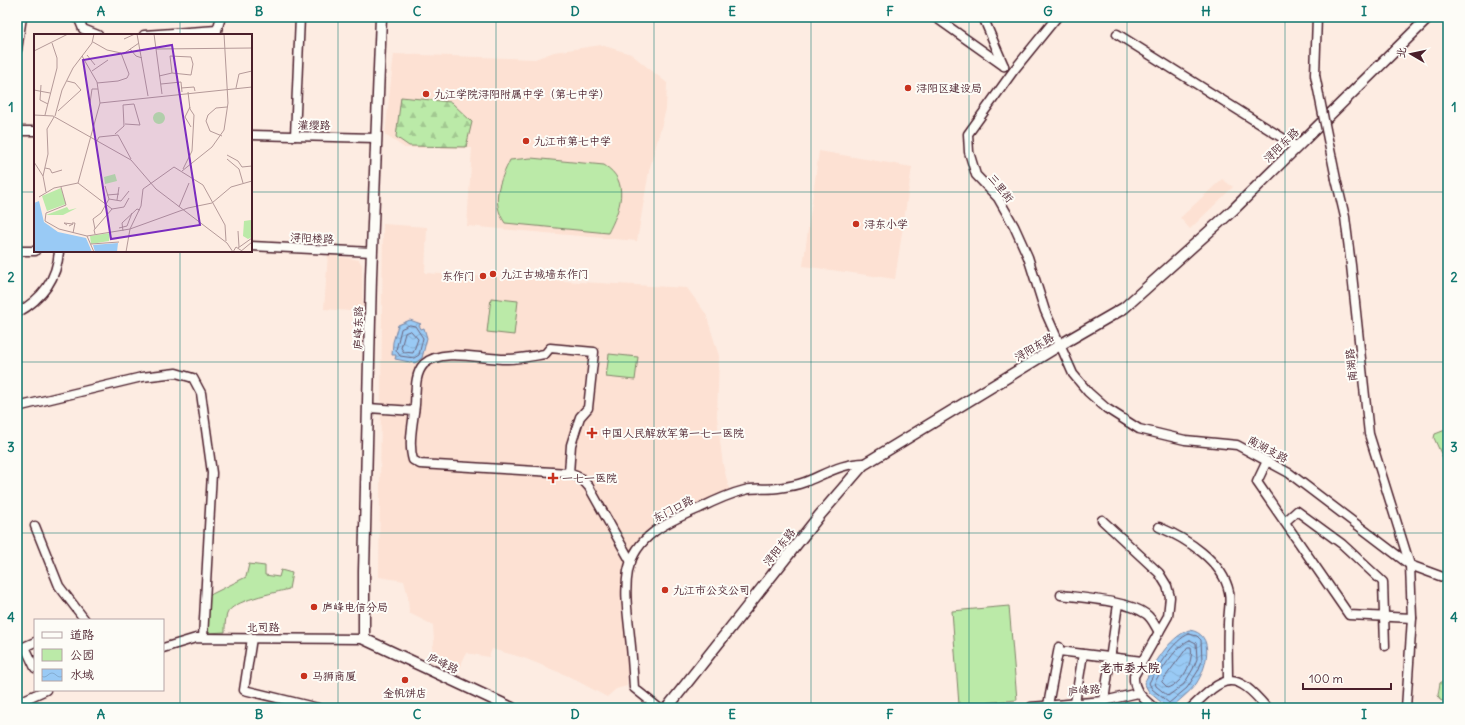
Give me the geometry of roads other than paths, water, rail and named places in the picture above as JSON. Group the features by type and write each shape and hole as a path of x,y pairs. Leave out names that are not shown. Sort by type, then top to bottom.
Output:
{"main road":[{"name":"庐峰东路","path":"364,639 364,572 372,252 381,17"},
{"name":"浔阳东路","path":"667,708 819,516 867,463 1060,345 1124,308 1232,210 1429,17"},
{"name":"庐峰路","path":"364,639 512,708"}],"street":[{"path":"17,50 22,17"},
{"path":"78,17 83,29 96,34"},
{"path":"182,34 219,33 221,17"},
{"path":"295,136 300,17"},
{"path":"935,17 1004,66"},
{"path":"983,17 1008,78"},
{"name":"三里街","path":"1057,17 1008,78 968,134 969,152 976,175 998,198 1014,226 1028,257 1045,311 1060,345"},
{"name":"南湖路","path":"1317,17 1316,75 1336,179 1345,217 1369,434 1410,565 1412,618 1406,708"},
{"path":"1117,34 1297,147"},
{"path":"17,131 34,131"},
{"name":"灌缨路","path":"252,135 376,138"},
{"name":"浔阳楼路","path":"252,246 372,252"},
{"path":"17,251 34,250"},
{"path":"17,313 31,305 48,287 56,272 59,252"},
{"name":"南湖支路","path":"1060,345 1073,374 1088,392 1106,408 1139,429 1185,440 1237,445 1290,473 1410,565 1448,579"},
{"path":"569,473 573,440 580,417 588,408 594,352 550,348 545,354 508,359 443,355 424,364 417,377 411,453 413,460 420,464 569,473 581,478 589,487 631,562"},
{"path":"17,407 142,377 176,373 193,378 201,393 212,473 203,638"},
{"path":"368,408 414,411"},
{"path":"1267,461 1257,482 1349,615 1412,618"},
{"name":"东门口路","path":"659,708 634,688 626,595 628,570 634,554 643,541 667,522 726,496 746,489 777,488 804,483 820,474 844,466 855,463 867,463"},
{"path":"1285,522 1297,511 1342,544 1383,582 1385,646"},
{"path":"1102,520 1160,573 1164,579 1170,597 1168,616 1142,661 1134,681 1138,693 1154,708"},
{"path":"35,526 59,586 84,619"},
{"path":"1159,527 1179,535 1198,548 1218,569 1229,590 1228,681"},
{"path":"1061,595 1118,604 1147,615 1159,632"},
{"path":"1104,700 1109,657 1118,604"},
{"name":"北司路","path":"164,648 196,638 364,639"},
{"path":"252,638 244,690 318,708"},
{"path":"17,650 34,642"},
{"path":"25,647 34,666"},
{"path":"1048,705 1059,649 1083,654 1142,661"},
{"path":"1075,703 1083,654"},
{"path":"1191,708 1220,683 1228,681 1240,683 1252,690 1267,708"},
{"path":"17,703 43,691"},
{"name":"庐峰路","path":"1031,707 1104,700 1138,693"}],"water":[{"path":"410,320 421,324 419,325 421,329 424,328 427,338 422,358 415,363 395,359 396,355 392,355 393,342 398,325"},
{"path":"1189,630 1198,633 1203,637 1207,652 1206,661 1196,684 1171,708 1168,708 1149,692 1144,683 1162,653 1175,639"}],"place":[{"name":"浔阳区建设局","path":"908,88"},
{"name":"九江学院浔阳附属中学（第七中学）","path":"426,94"},
{"name":"九江市第七中学","path":"526,141"},
{"name":"浔东小学","path":"856,224"},
{"name":"九江古城墙东作门","path":"493,274"},
{"name":"东作门","path":"483,276"},
{"name":"中国人民解放军第一七一医院","path":"592,433"},
{"name":"一七一医院","path":"553,478"},
{"name":"九江市公交公司","path":"665,590"},
{"name":"庐峰电信分局","path":"314,607"},
{"name":"马狮商厦","path":"304,676"},
{"name":"金帆饼店","path":"405,680"}],"district":[{"name":"老市委大院","path":"1130,667"}]}
